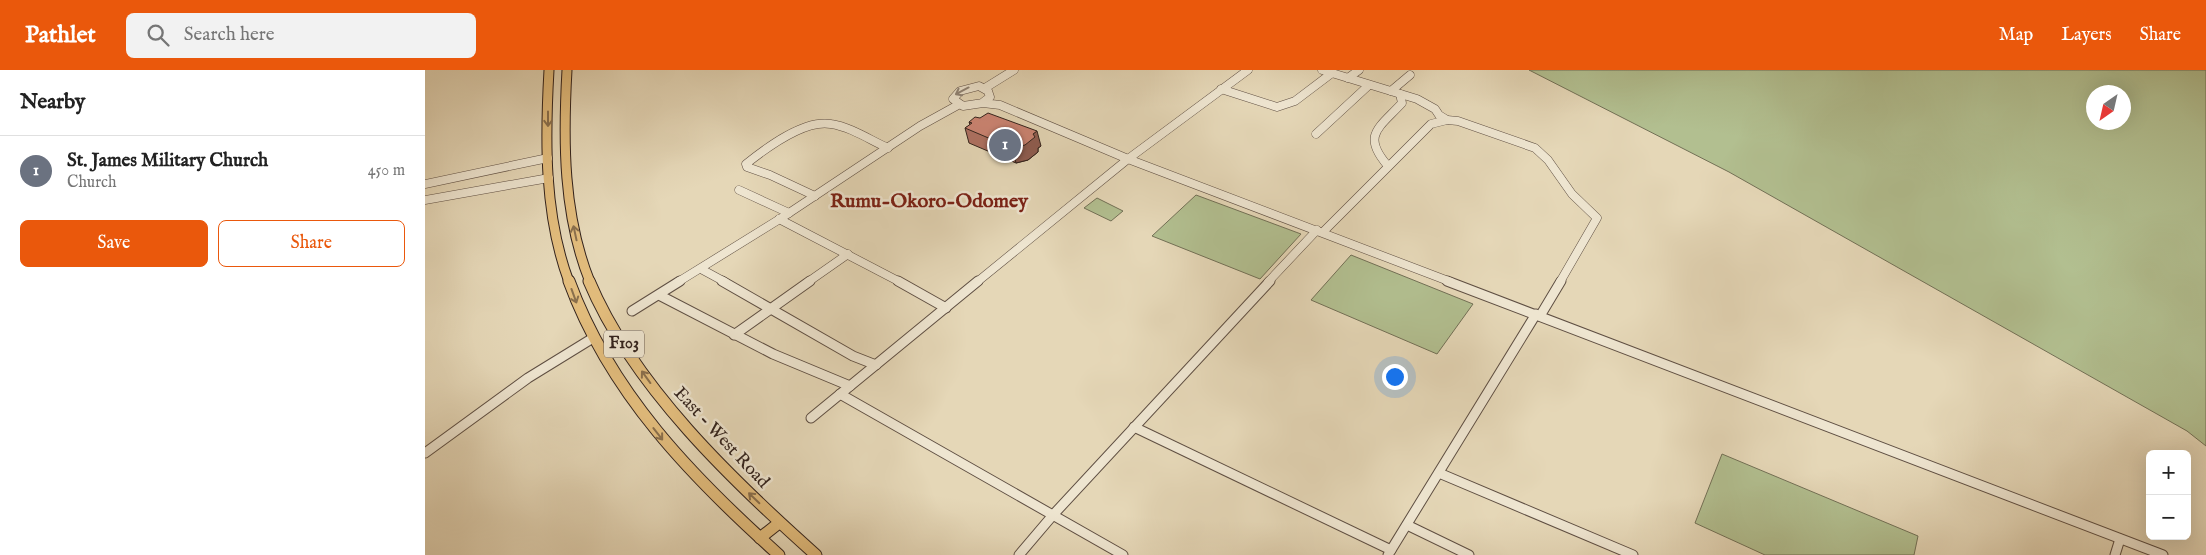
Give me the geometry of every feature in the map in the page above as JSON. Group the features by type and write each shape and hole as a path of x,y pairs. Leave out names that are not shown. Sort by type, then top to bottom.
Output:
{"main road":[{"name":"F103","path":"549,70 549,178 553,214 564,269 577,305 593,338 639,410 696,477 779,555"},
{"name":"East - West Road","path":"567,70 565,146 570,210 583,264 596,299 635,362 686,429 779,523 816,555"},
{"path":"760,538 779,523"}],"street":[{"path":"958,105 953,100 957,93 967,88 985,88 1013,70"},
{"path":"811,418 1128,159 1248,70"},
{"path":"1322,70 1417,99 1435,109 1439,115 1447,120"},
{"path":"1348,78 1359,70"},
{"path":"1221,89 1277,107 1295,101 1331,73"},
{"path":"1391,91 1410,75"},
{"path":"1316,134 1369,85"},
{"path":"985,88 988,90 989,96 999,105"},
{"path":"1388,166 1377,152 1373,141 1377,130 1403,103 1400,94"},
{"path":"982,103 989,96"},
{"path":"632,311 779,220 920,126 958,105 970,106 982,103 999,105 1128,159 2163,555"},
{"path":"1019,555 1053,515 1135,427 1320,231 1431,124 1447,120 1458,121 1535,148 1548,160 1572,194 1597,218 1593,229 1390,552 1135,427"},
{"path":"815,196 771,175 747,167 746,164 792,134 818,123 831,124 888,148"},
{"path":"425,184 549,158"},
{"path":"425,200 549,178"},
{"path":"739,190 789,213"},
{"path":"779,220 848,254 946,308"},
{"path":"734,335 848,254"},
{"path":"701,269 853,356 876,365"},
{"path":"659,295 691,314 805,370 850,386"},
{"path":"425,452 528,378 593,338"},
{"path":"841,394 1123,555"},
{"path":"1439,473 1633,555"},
{"path":"1407,525 1469,555"},
{"path":"2115,555 2120,539"}],"green space":[{"path":"1529,70 2206,70 2206,446 2187,431 1729,172"},
{"path":"1196,195 1301,234 1260,279 1152,236"},
{"path":"1097,198 1123,211 1111,221 1084,208"},
{"path":"1351,255 1473,304 1437,354 1311,300"},
{"path":"1722,454 1918,536 1914,555 1765,555 1695,523"}],"building":[{"path":"988,113 1037,131 1033,134 1035,137 1025,145 1012,148 965,128 972,123 969,122 975,117 980,118"}],"place":[{"name":"St. James Military Church","path":"1005,145"}],"district":[{"name":"Rumu-Okoro-Odomey","path":"929,201"}]}
